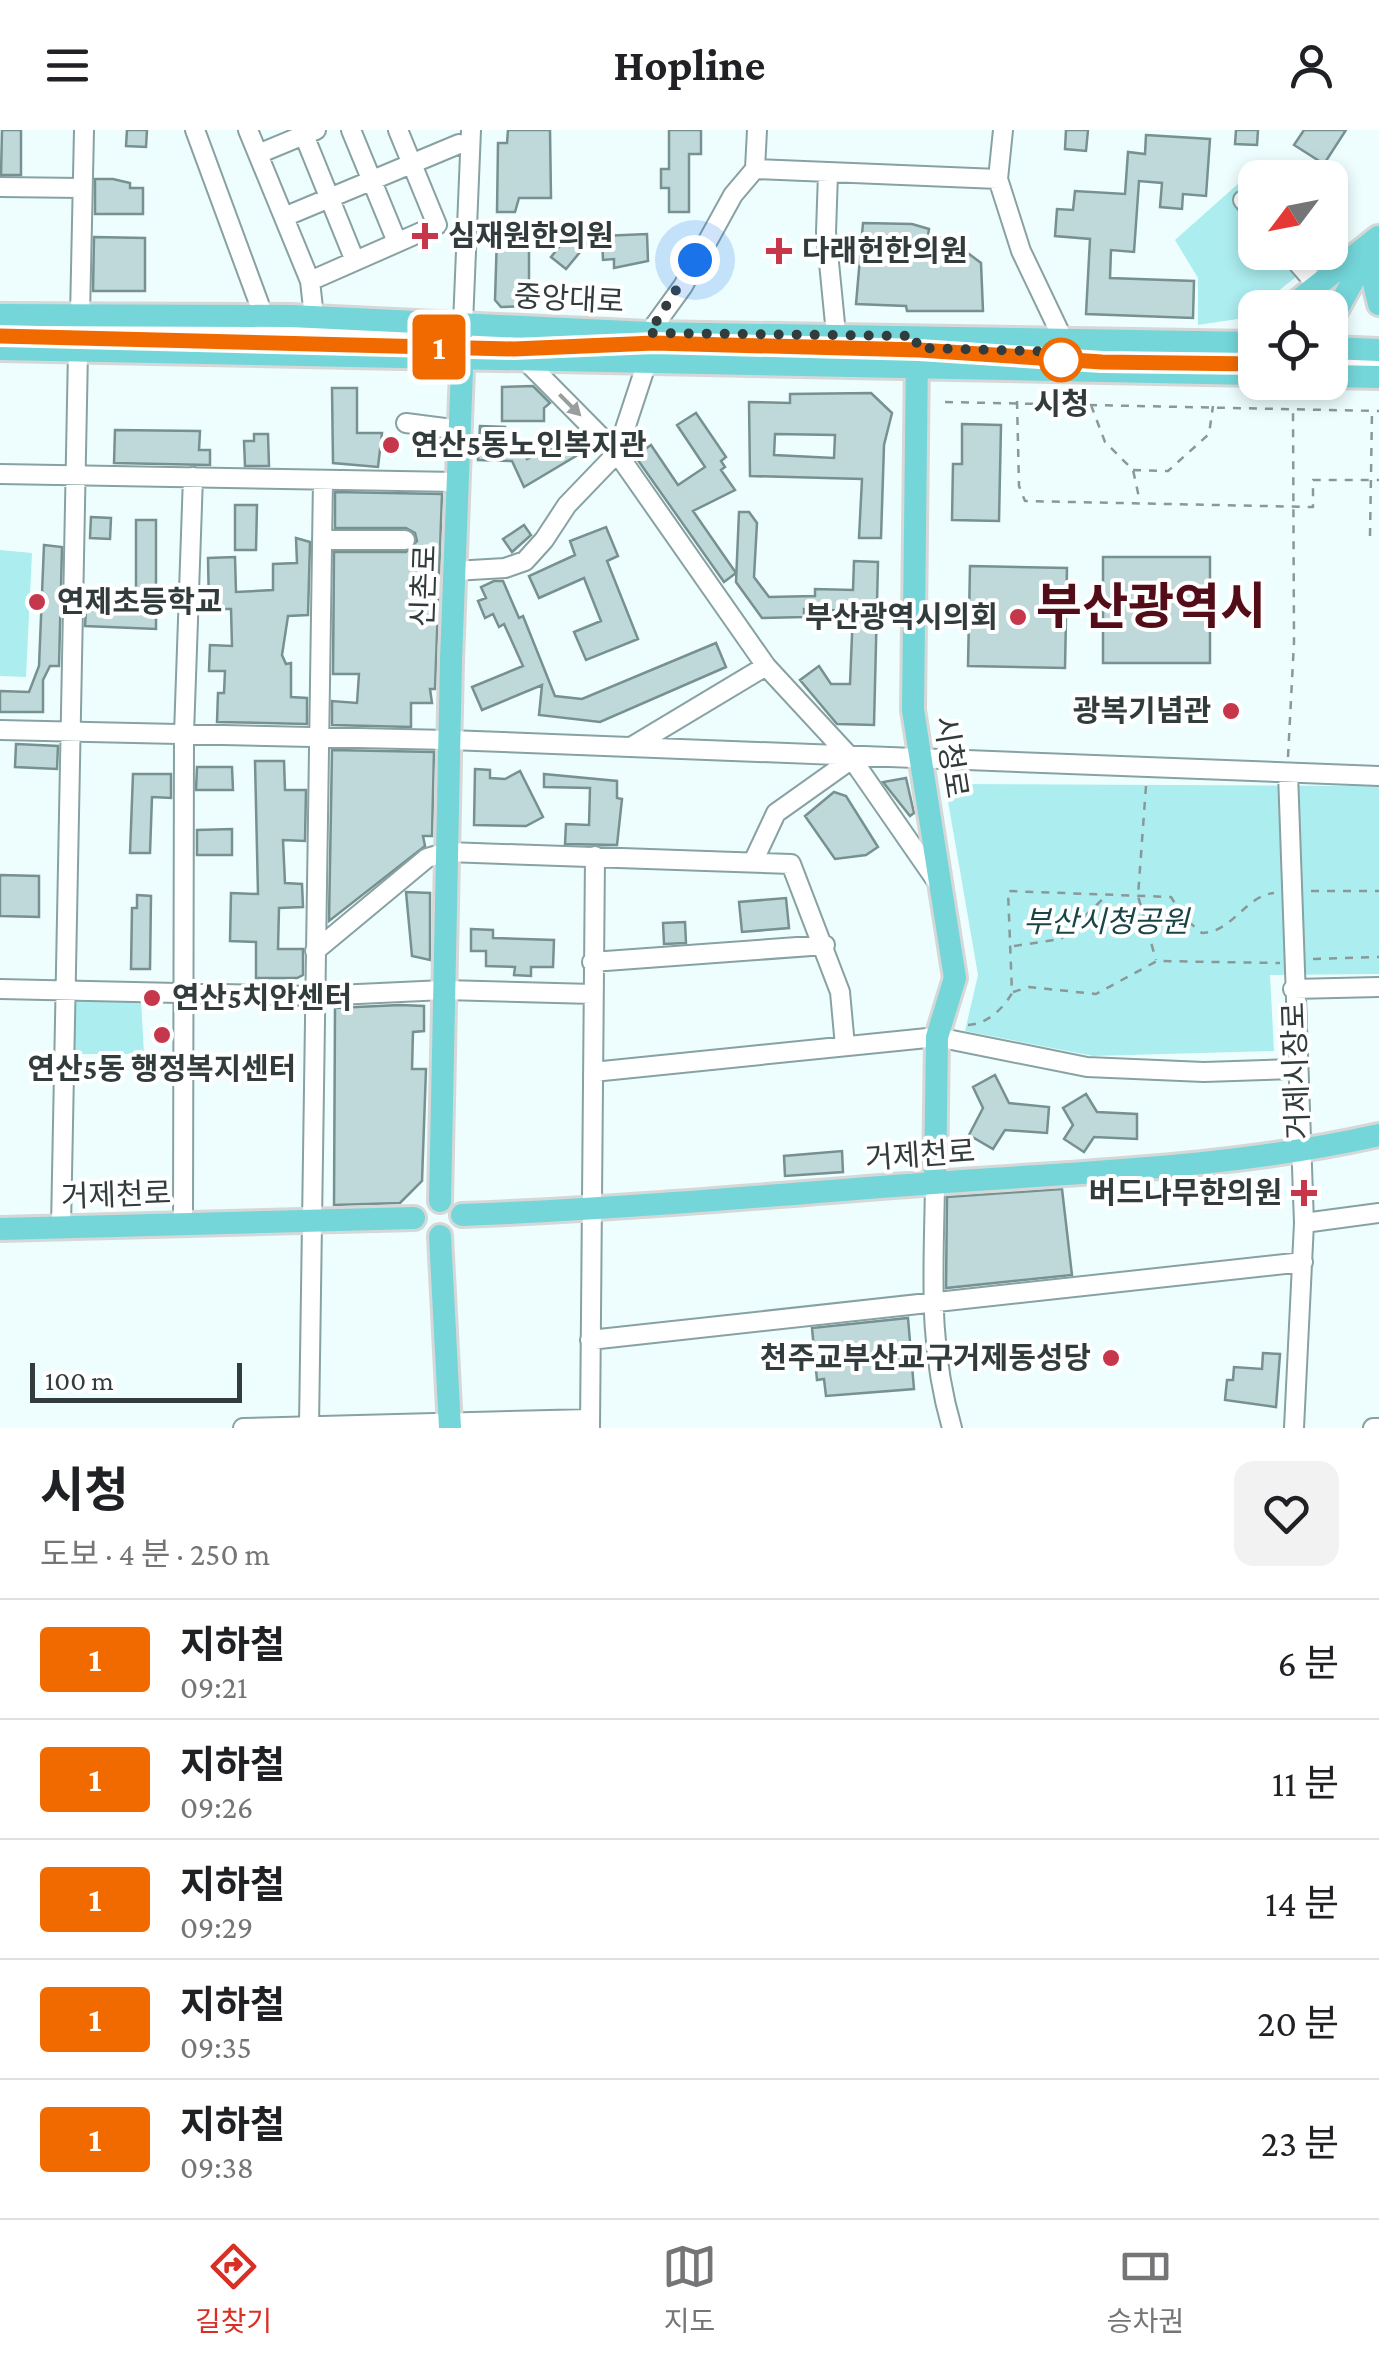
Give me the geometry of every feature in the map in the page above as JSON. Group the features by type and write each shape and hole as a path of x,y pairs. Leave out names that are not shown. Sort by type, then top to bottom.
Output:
{"main road":[{"path":"1308,290 1379,236"},
{"path":"1379,236 1374,284 1379,304"},
{"path":"1348,290 1379,236"},
{"name":"중앙대로","path":"0,315 314,317 463,340 524,358 648,360 917,350 1062,337 1238,345"},
{"name":"중앙대로","path":"0,349 78,351 649,333 836,334 917,350 1238,373"},
{"name":"신촌로","path":"440,1201 449,740 463,340"},
{"path":"1348,349 1379,350"},
{"name":"시청로","path":"917,350 913,710 954,978 939,1032 935,1183"},
{"path":"1348,377 1379,378"},
{"name":"거제천로","path":"462,1215 591,1210 1299,1153 1379,1135"},
{"path":"440,1201 462,1215 450,1233 440,1236 418,1229 414,1218 421,1206 440,1201"},
{"name":"거제천로","path":"0,1229 414,1218"},
{"path":"440,1236 450,1425"}],"street":[{"path":"80,316 84,130"},
{"path":"195,130 264,317"},
{"path":"248,130 310,280 314,317"},
{"path":"351,130 398,242"},
{"path":"310,280 437,226 398,130"},
{"path":"649,333 683,286 733,194 755,169 757,130"},
{"path":"1002,130 998,179 1020,251 1062,337"},
{"path":"258,154 308,132 355,261"},
{"path":"284,217 412,164 461,135 470,171 463,340"},
{"path":"755,169 998,179"},
{"path":"828,174 826,232 836,334"},
{"path":"0,186 82,188"},
{"path":"1304,270 1315,283"},
{"path":"0,330 917,350 1238,346"},
{"path":"61,1227 78,351"},
{"path":"524,358 617,453 766,666 852,758 940,887"},
{"path":"454,571 505,568 524,561 567,506 617,453 648,360"},
{"path":"1348,362 1379,363"},
{"path":"406,423 460,430"},
{"path":"0,474 458,482"},
{"path":"183,1224 184,734 193,477"},
{"path":"309,1426 323,480"},
{"path":"322,540 405,540"},
{"path":"631,748 766,666"},
{"path":"0,730 449,740 1379,776"},
{"path":"753,862 776,812 852,758"},
{"name":"거제시장로","path":"1288,773 1300,961 1293,988 1304,1223 1294,1428"},
{"path":"315,951 428,858 447,852 791,864 840,992 845,1046"},
{"path":"244,1428 590,1423 595,856"},
{"path":"592,962 825,945"},
{"path":"1293,988 1379,987"},
{"path":"0,989 315,996 444,990 592,994"},
{"path":"594,1072 845,1046 939,1032 1087,1067 1204,1072 1295,1069"},
{"path":"935,1183 930,1302 938,1380 952,1428"},
{"path":"1304,1223 1379,1213"},
{"path":"590,1340 1302,1262"}],"path":[{"path":"945,402 1379,410"},
{"path":"1016,402 1019,486 1026,501 1313,507 1312,480 1379,480"},
{"path":"1090,403 1104,442 1133,470 1141,504"},
{"path":"1133,470 1168,471 1209,434 1213,406"},
{"path":"1288,773 1294,642 1293,408"},
{"path":"1370,536 1372,410"},
{"path":"1148,768 1138,896 1157,961"},
{"path":"939,1032 979,1025 1004,1006 1012,992 1008,891 1171,897 1184,918 1202,933 1217,932 1266,894 1379,892"},
{"path":"1012,946 1061,939 1108,894"},
{"path":"1012,992 1030,987 1096,994 1157,961 1244,966 1379,956"}],"green space":[{"path":"1238,184 1238,270 1305,270 1279,290 1238,290 1238,319 1198,325 1198,278 1175,240"},
{"path":"0,550 32,553 26,677 0,676"},
{"name":"부산시청공원","path":"945,784 1379,786 1379,974 1270,975 1274,1051 1093,1056 965,1031 978,975"},
{"path":"70,997 141,999 144,1054 68,1054"}],"building":[{"path":"2,130 21,130 21,175 1,175"},
{"path":"127,130 147,130 146,147 126,146"},
{"path":"508,130 550,130 551,198 519,198 515,212 497,212 498,143 507,143"},
{"path":"669,130 701,130 701,154 689,154 689,212 669,212 669,188 661,188 661,169 669,169"},
{"path":"1066,130 1088,130 1086,151 1065,149"},
{"path":"1236,130 1258,130 1257,145 1235,144"},
{"path":"1304,130 1346,130 1327,160 1318,160 1294,145"},
{"path":"1146,135 1210,139 1206,196 1183,194 1182,209 1160,207 1162,183 1139,181 1134,252 1111,250 1110,278 1194,281 1193,318 1086,314 1090,239 1055,236 1057,209 1073,210 1075,191 1125,194 1128,152 1145,154"},
{"path":"95,179 113,179 130,183 130,188 143,188 143,214 95,214"},
{"path":"863,223 912,224 929,229 928,236 948,238 981,263 983,311 907,311 906,306 856,304"},
{"path":"600,228 566,269 551,257 560,246 549,237 554,231"},
{"path":"518,233 517,244 529,245 529,306 501,307 495,300 497,235"},
{"path":"647,234 648,261 614,268 614,259 603,260 602,236"},
{"path":"94,237 145,238 145,291 93,291"},
{"path":"533,386 550,403 544,408 544,421 502,421 502,387"},
{"path":"332,388 357,388 357,433 382,433 378,467 333,463"},
{"path":"871,393 892,413 884,445 881,538 859,538 862,479 750,476 749,402 790,403 790,394","holes":["775,434 835,435 834,458 774,455"]},
{"path":"696,413 726,457 721,461 725,467 721,470 735,490 693,511 736,573 724,582 635,456 651,445 678,485 705,467 677,425"},
{"path":"962,424 1001,425 999,521 952,520 953,464 962,464"},
{"path":"480,426 505,427 503,450 519,442 527,459 551,448 547,439 564,431 576,456 524,487 512,461 478,460"},
{"path":"115,430 200,431 199,450 210,450 210,465 114,463"},
{"path":"254,434 268,434 269,466 245,466 244,441 254,441"},
{"path":"335,492 442,494 435,689 430,689 432,703 411,703 411,727 332,725 332,701 357,703 359,674 333,674 334,552 406,552 417,541 415,533 406,528 335,528"},
{"path":"235,505 257,505 256,550 235,550"},
{"path":"739,512 749,512 757,523 754,577 769,597 815,596 815,589 853,590 854,561 878,562 874,725 837,724 800,680 819,666 831,684 850,684 853,611 804,609 804,617 762,618 736,582"},
{"path":"91,517 111,518 110,539 90,538"},
{"path":"136,520 156,520 156,629 85,626 86,609 136,611"},
{"path":"524,525 531,535 512,552 503,539"},
{"path":"606,527 618,556 607,561 638,639 586,660 574,632 601,621 584,578 539,598 529,576 575,555 570,541"},
{"path":"296,538 310,542 308,615 288,616 282,655 286,664 291,663 291,697 307,698 307,724 217,722 218,693 224,693 225,671 209,671 210,645 232,646 231,609 209,609 208,558 235,557 236,592 273,590 273,564 297,563"},
{"path":"44,545 62,547 59,666 50,666 43,680 43,712 0,712 0,691 29,692 39,666"},
{"path":"1103,557 1210,557 1210,663 1103,663"},
{"name":"부산광역시의회","path":"970,566 1067,568 1065,668 968,666"},
{"path":"503,581 519,618 523,616 555,696 582,699 716,643 726,667 600,722 539,715 542,685 482,710 472,687 523,666 504,624 499,627 493,614 485,618 478,601 486,598 481,587"},
{"path":"16,744 58,746 57,769 15,767"},
{"path":"332,750 434,752 432,836 423,836 425,846 329,921"},
{"path":"255,761 284,761 285,790 306,790 305,841 283,840 285,883 302,884 303,907 279,908 278,949 303,949 303,975 297,978 256,978 256,942 230,941 231,893 258,894"},
{"path":"197,767 232,767 233,790 196,790"},
{"path":"475,769 490,770 490,778 505,779 520,771 543,817 526,826 474,825"},
{"path":"133,774 171,774 171,798 152,797 150,853 130,853"},
{"path":"544,774 617,781 617,798 622,799 617,845 565,844 566,824 589,825 590,788 544,787"},
{"path":"906,778 914,813 910,816 883,782"},
{"path":"834,792 846,796 878,847 866,855 835,859 805,816"},
{"path":"232,829 232,855 197,855 197,830"},
{"path":"0,875 39,876 39,917 0,916"},
{"path":"406,892 430,893 430,960 412,956"},
{"path":"137,895 151,896 150,969 131,969 132,908 137,908"},
{"path":"786,898 789,928 742,932 739,902"},
{"path":"685,922 686,943 664,944 663,923"},
{"path":"471,929 493,930 493,938 554,940 553,967 531,967 531,976 514,975 515,967 486,966 486,951 471,951"},
{"path":"424,1006 424,1031 413,1032 412,1069 426,1069 422,1181 400,1203 334,1205 335,1008"},
{"path":"995,1075 1009,1103 1049,1107 1047,1133 1005,1130 993,1149 969,1135 983,1108 973,1087"},
{"path":"1086,1094 1097,1112 1137,1114 1137,1139 1094,1137 1084,1152 1064,1139 1073,1125 1063,1108"},
{"path":"842,1151 843,1172 785,1176 784,1156"},
{"path":"1062,1189 1072,1275 946,1288 947,1197"},
{"path":"908,1318 914,1389 826,1396 824,1379 817,1380 812,1328"},
{"path":"1263,1353 1280,1354 1276,1407 1225,1400 1227,1380 1233,1380 1234,1367 1262,1369"}],"metro line":[{"name":"1","path":"0,336 514,349 654,343 919,350 1102,362 1238,364"}],"place":[{"name":"심재원한의원","path":"425,236"},
{"name":"다래헌한의원","path":"779,251"},
{"name":"시청","path":"1061,360"},
{"name":"연산5동노인복지관","path":"391,445"},
{"name":"연제초등학교","path":"37,602"},
{"name":"부산광역시의회","path":"1018,617"},
{"name":"광복기념관","path":"1231,711"},
{"name":"연산5치안센터","path":"152,998"},
{"name":"연산5동 행정복지센터","path":"162,1035"},
{"name":"버드나무한의원","path":"1304,1193"},
{"name":"천주교부산교구거제동성당","path":"1111,1358"}],"district":[{"name":"부산광역시","path":"1151,606"}],"route":[{"path":"695,260 683,286 649,333 916,336 917,348 1067,352 1061,360"}]}
